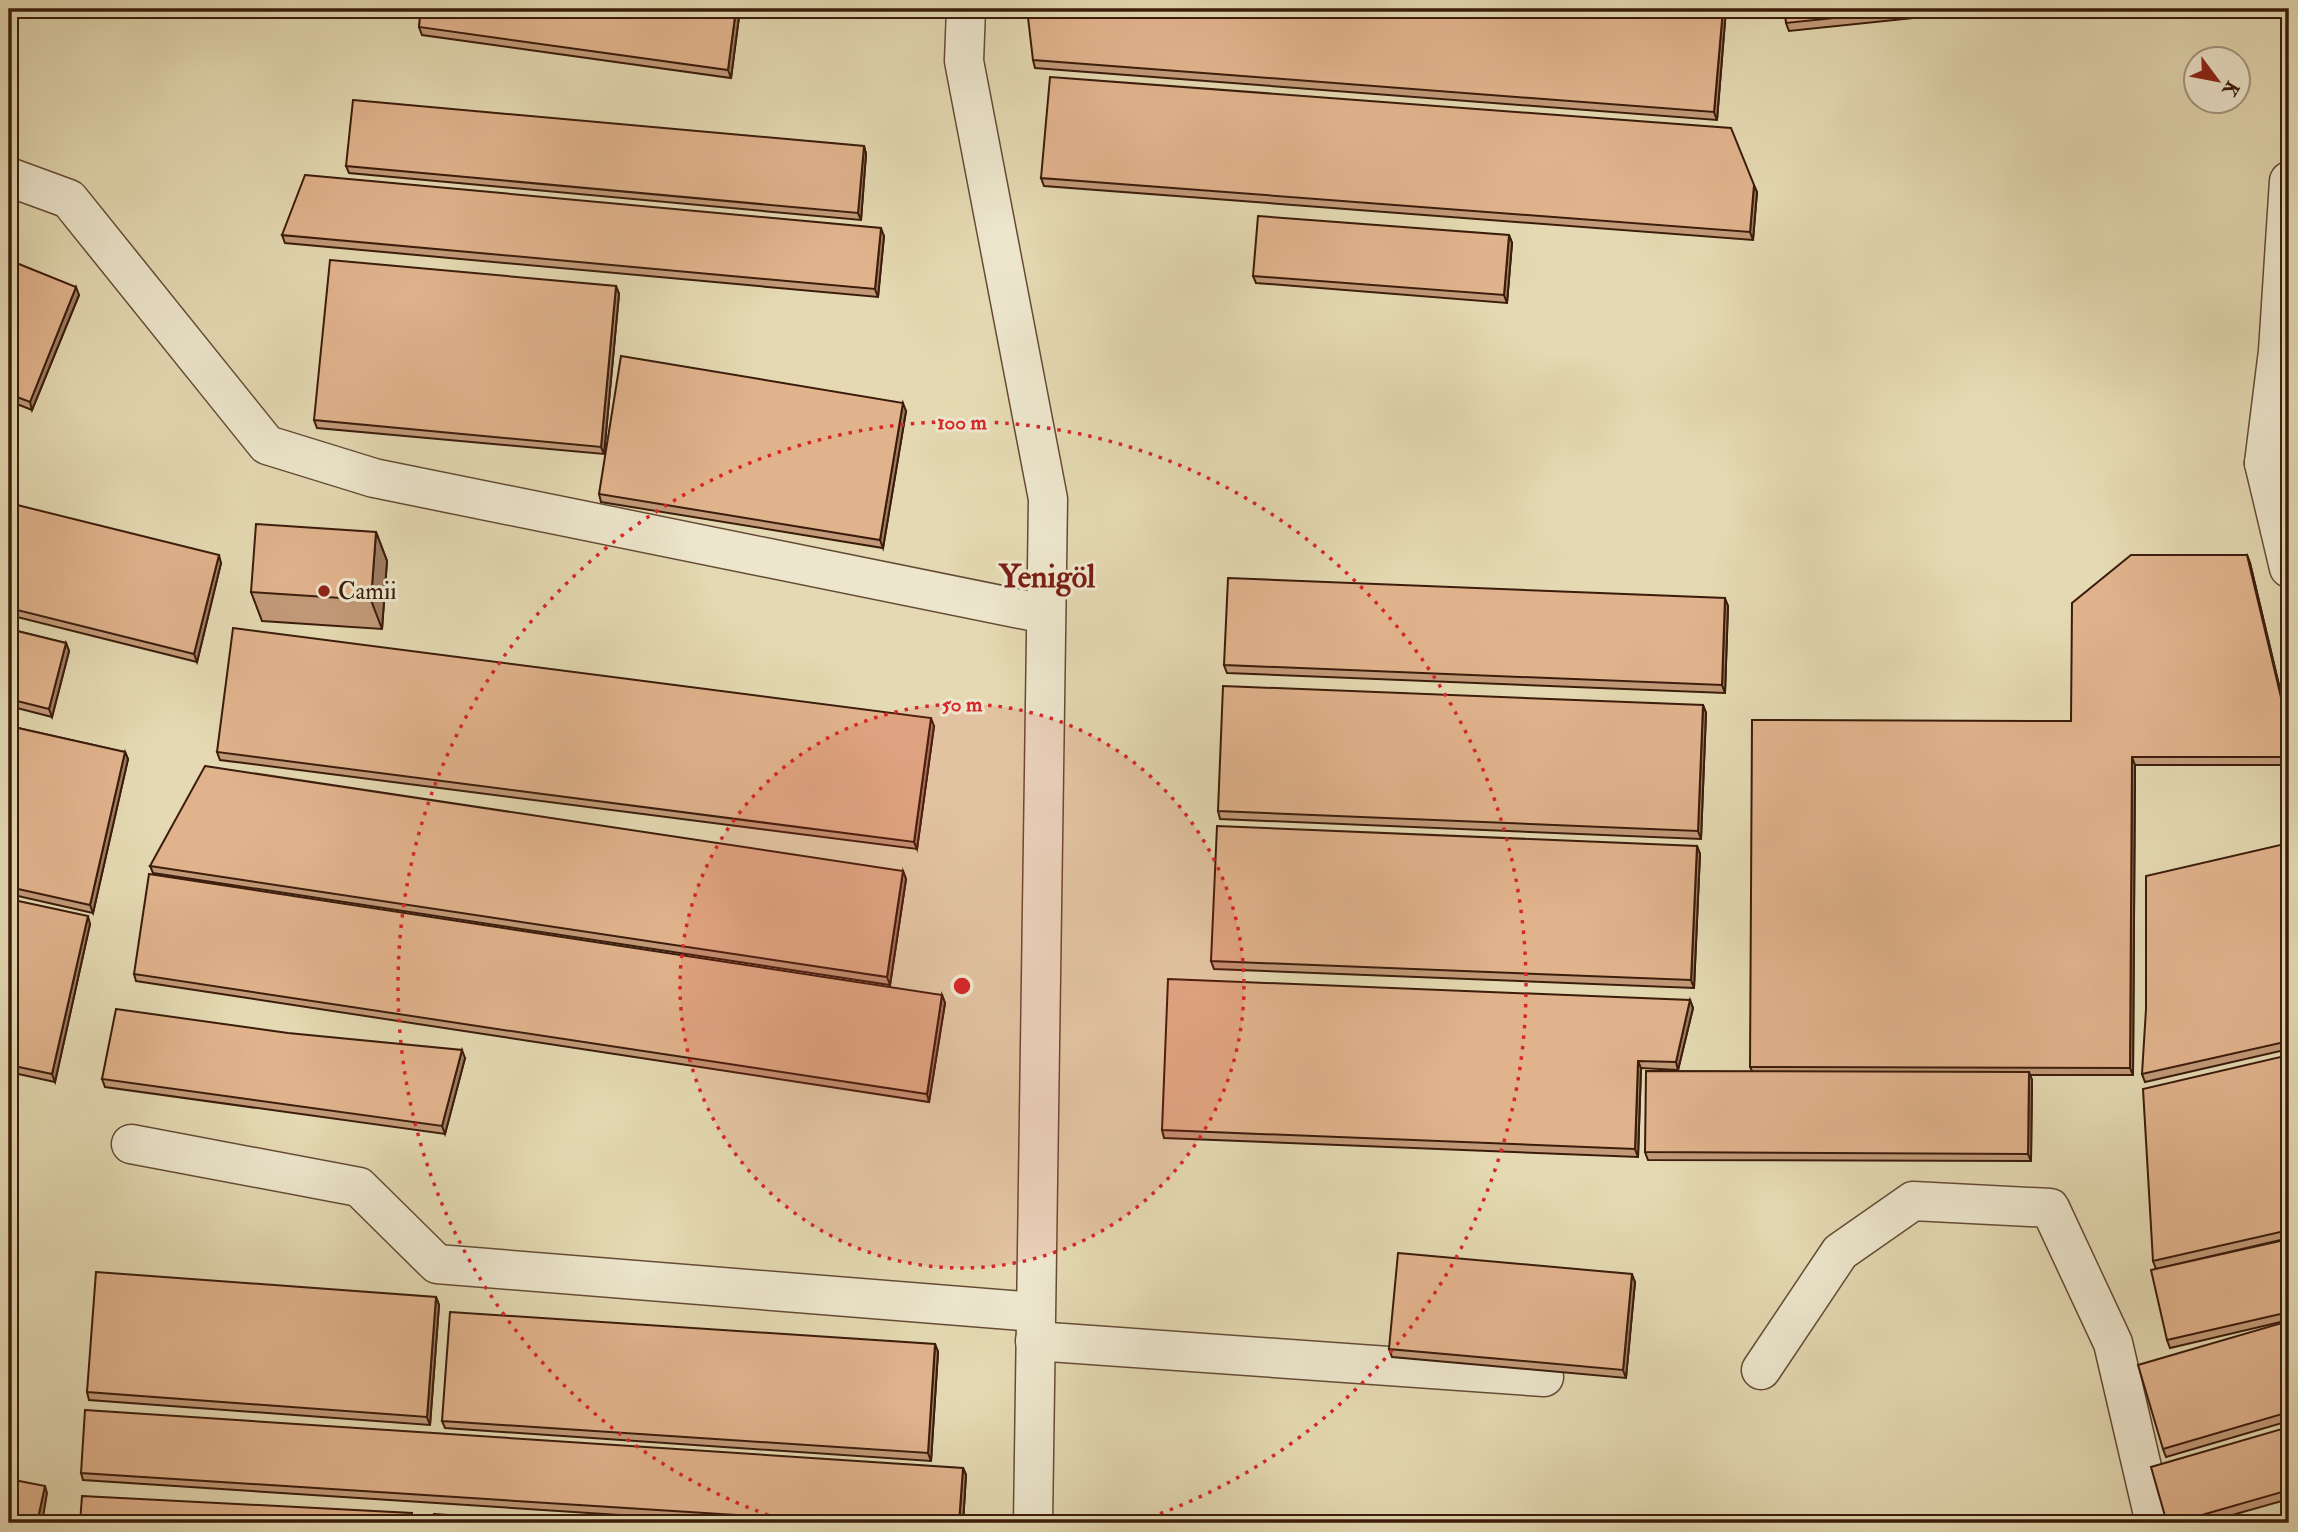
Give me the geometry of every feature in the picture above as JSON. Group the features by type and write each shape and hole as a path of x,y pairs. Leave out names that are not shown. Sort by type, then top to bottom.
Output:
{"street":[{"path":"965,9 964,61 1048,499 1033,1523"},
{"path":"9,177 69,199 267,445 374,478 1045,614"},
{"path":"2289,181 2278,351 2276,454 2289,568"},
{"path":"131,1144 359,1186 437,1264 1544,1377"},
{"path":"1761,1370 1840,1252 1913,1201 2050,1208 2113,1343 2155,1523"}],"building":[{"path":"421,9 736,9 728,70 419,27"},
{"path":"1027,9 1723,9 1714,112 1033,60"},
{"path":"1785,9 1922,9 1786,23"},
{"path":"1050,77 1731,128 1754,185 1750,232 1041,178"},
{"path":"353,100 864,146 858,213 346,166"},
{"path":"305,175 881,228 875,289 282,235"},
{"path":"1258,216 1509,235 1504,295 1253,276"},
{"path":"9,260 76,287 30,402 9,394"},
{"path":"330,260 616,286 601,447 314,420"},
{"path":"621,356 903,403 880,540 599,494"},
{"path":"9,503 219,555 194,654 9,608"},
{"path":"256,524 376,532 371,600 251,592"},
{"path":"2131,555 2247,555 2289,731 2289,757 2132,757 2130,1068 1750,1067 1752,720 2071,721 2072,603"},
{"path":"1228,578 1725,598 1722,685 1224,665"},
{"path":"233,628 931,718 914,842 217,752"},
{"path":"9,629 66,643 49,709 9,699"},
{"path":"1223,686 1703,705 1698,831 1218,811"},
{"path":"9,726 125,752 90,905 9,887"},
{"path":"205,766 903,871 887,977 150,866"},
{"path":"1217,826 1697,846 1691,980 1211,961"},
{"path":"2289,843 2289,1041 2142,1074 2146,1009 2146,876"},
{"path":"149,874 942,995 927,1094 134,974"},
{"path":"9,899 88,916 52,1074 9,1065"},
{"path":"1168,979 1690,1000 1676,1062 1638,1061 1635,1149 1162,1130"},
{"path":"116,1009 288,1033 462,1050 442,1126 102,1079"},
{"path":"2289,1055 2289,1230 2153,1261 2143,1089"},
{"path":"1646,1071 2029,1072 2028,1154 1645,1152"},
{"path":"2289,1239 2289,1312 2167,1340 2151,1270"},
{"path":"1398,1253 1632,1274 1623,1370 1389,1349"},
{"path":"96,1272 436,1297 427,1417 87,1392"},
{"path":"450,1312 935,1344 928,1453 442,1421"},
{"path":"2289,1321 2289,1412 2163,1449 2138,1365"},
{"path":"85,1410 963,1468 959,1523 860,1523 81,1473"},
{"path":"2289,1427 2289,1490 2167,1523 2151,1467"},
{"path":"9,1479 45,1486 37,1523 9,1523"},
{"path":"82,1496 412,1513 412,1523 80,1523"},
{"path":"434,1514 572,1523 434,1523"},
{"path":"2006,1519 2006,1523 1768,1523"}],"place":[{"name":"Camii","path":"324,591"}],"district":[{"name":"Yenigöl","path":"1047,577"}]}
